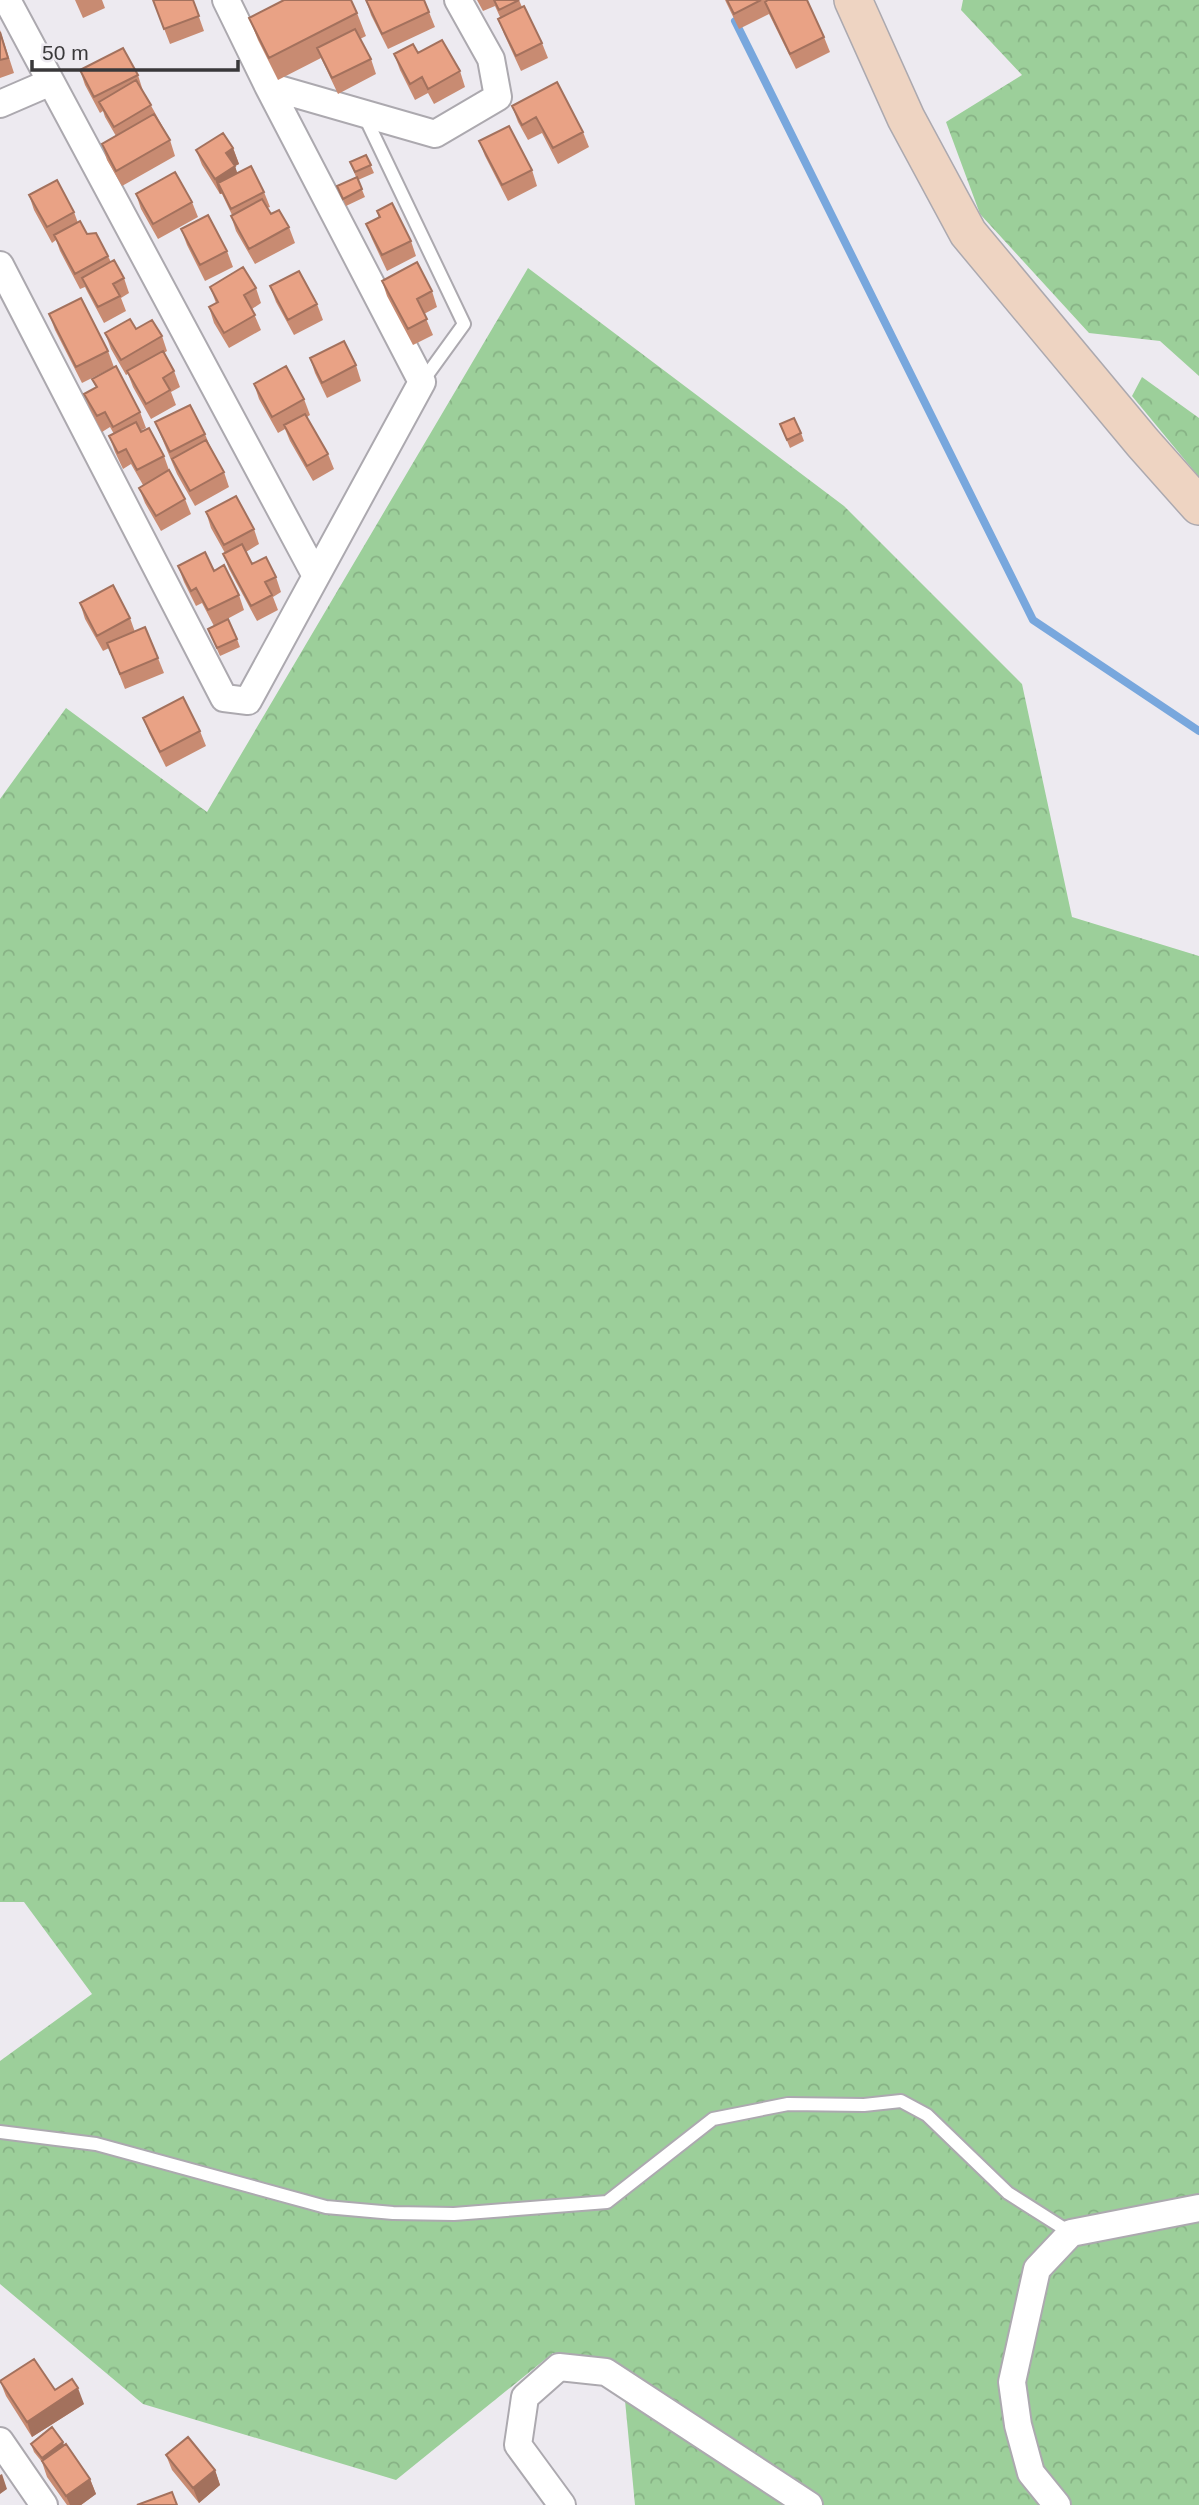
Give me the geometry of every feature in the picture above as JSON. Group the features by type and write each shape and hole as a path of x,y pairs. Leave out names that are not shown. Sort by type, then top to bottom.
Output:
{"street":[{"path":"7,0 316,576"},
{"path":"0,265 224,698 248,701 422,382 226,0"},
{"path":"268,86 435,134 498,97 491,59 458,0"},
{"path":"853,0 906,118 968,233 1199,506"},
{"path":"0,104 51,82"},
{"path":"1057,2505 1031,2473 1017,2425 1012,2382 1037,2269 1071,2234 1199,2208"},
{"path":"562,2505 518,2445 525,2398 559,2367 606,2372 809,2505"},
{"path":"0,2441 44,2505"}],"lane":[{"path":"363,113 464,324 422,382"},
{"path":"0,2132 96,2144 327,2207 393,2213 454,2214 607,2202 713,2119 788,2104 864,2105 901,2101 927,2115 1008,2193 1071,2234"}],"green space":[{"path":"963,0 1199,0 1199,376 1160,341 1089,333 980,214 946,122 1022,75 961,10"},
{"path":"528,268 844,506 1022,684 1072,917 1199,956 1199,2505 635,2505 622,2369 553,2353 396,2480 143,2404 0,2284 0,2061 92,1994 24,1902 0,1902 0,799 66,708 207,812"},
{"path":"1142,377 1199,418 1199,477 1132,396"}],"building":[{"path":"153,0 193,0 199,16 164,29"},
{"path":"284,0 351,0 357,13 269,58 249,18"},
{"path":"366,0 424,0 429,12 382,34"},
{"path":"494,0 519,0 499,10"},
{"path":"727,0 761,0 734,14"},
{"path":"807,0 824,37 790,54 765,2"},
{"path":"524,6 542,43 516,56 498,19"},
{"path":"355,29 371,59 332,78 317,48"},
{"path":"0,32 8,58 0,60"},
{"path":"442,40 460,71 428,89 422,77 410,84 394,54 413,44 418,53"},
{"path":"123,48 138,75 94,97 80,70"},
{"path":"136,80 151,105 114,127 99,102"},
{"path":"557,82 583,132 553,148 536,117 522,125 512,106"},
{"path":"154,114 170,140 116,171 102,144"},
{"path":"509,126 532,170 502,185 479,141"},
{"path":"223,133 233,148 226,153 235,166 215,179 196,150"},
{"path":"366,155 371,165 355,172 350,162"},
{"path":"251,166 264,192 231,209 218,183"},
{"path":"175,172 192,202 153,224 136,194"},
{"path":"357,177 362,189 343,199 337,186"},
{"path":"57,180 74,212 47,227 29,195"},
{"path":"262,199 271,214 279,210 289,227 249,249 231,216"},
{"path":"392,203 411,241 382,255 366,224 380,217 377,211"},
{"path":"208,215 227,251 200,265 181,229"},
{"path":"80,221 87,234 96,233 108,256 75,274 54,235"},
{"path":"114,260 124,278 113,284 120,296 98,307 82,278"},
{"path":"417,262 432,291 417,299 427,319 408,329 382,281"},
{"path":"243,267 256,288 244,295 255,315 224,333 209,307 218,302 210,287"},
{"path":"299,271 317,304 288,320 270,286"},
{"path":"81,298 108,351 76,367 49,314"},
{"path":"130,319 136,329 152,320 162,336 121,360 105,333"},
{"path":"344,341 356,365 322,383 310,358"},
{"path":"163,351 174,371 163,378 170,390 146,404 127,371"},
{"path":"116,366 140,412 113,427 105,412 97,416 84,394 97,387 92,379"},
{"path":"286,366 304,399 272,417 254,384"},
{"path":"190,405 205,434 170,452 155,422"},
{"path":"305,414 328,454 307,466 284,425"},
{"path":"794,418 801,433 787,440 780,424"},
{"path":"136,422 141,432 149,428 164,456 137,470 126,449 118,453 109,436"},
{"path":"206,440 224,472 190,491 172,459"},
{"path":"169,470 185,499 156,516 139,488"},
{"path":"236,496 254,529 224,545 206,512"},
{"path":"242,544 252,564 266,557 276,577 265,582 272,595 251,606 223,554"},
{"path":"205,552 214,571 224,565 239,595 208,610 196,588 191,591 178,566"},
{"path":"113,585 130,618 97,636 80,603"},
{"path":"228,619 237,639 217,648 208,629"},
{"path":"145,627 158,658 120,674 107,643"},
{"path":"183,697 200,731 160,752 143,718"},
{"path":"34,2359 55,2390 72,2379 78,2388 27,2422 0,2381"},
{"path":"52,2427 63,2442 42,2458 31,2444"},
{"path":"188,2437 215,2470 193,2488 166,2455"},
{"path":"66,2444 90,2479 66,2496 42,2461"},
{"path":"172,2492 177,2505 137,2505"}],"waterway":[{"path":"735,21 1033,620 1199,731"}]}
